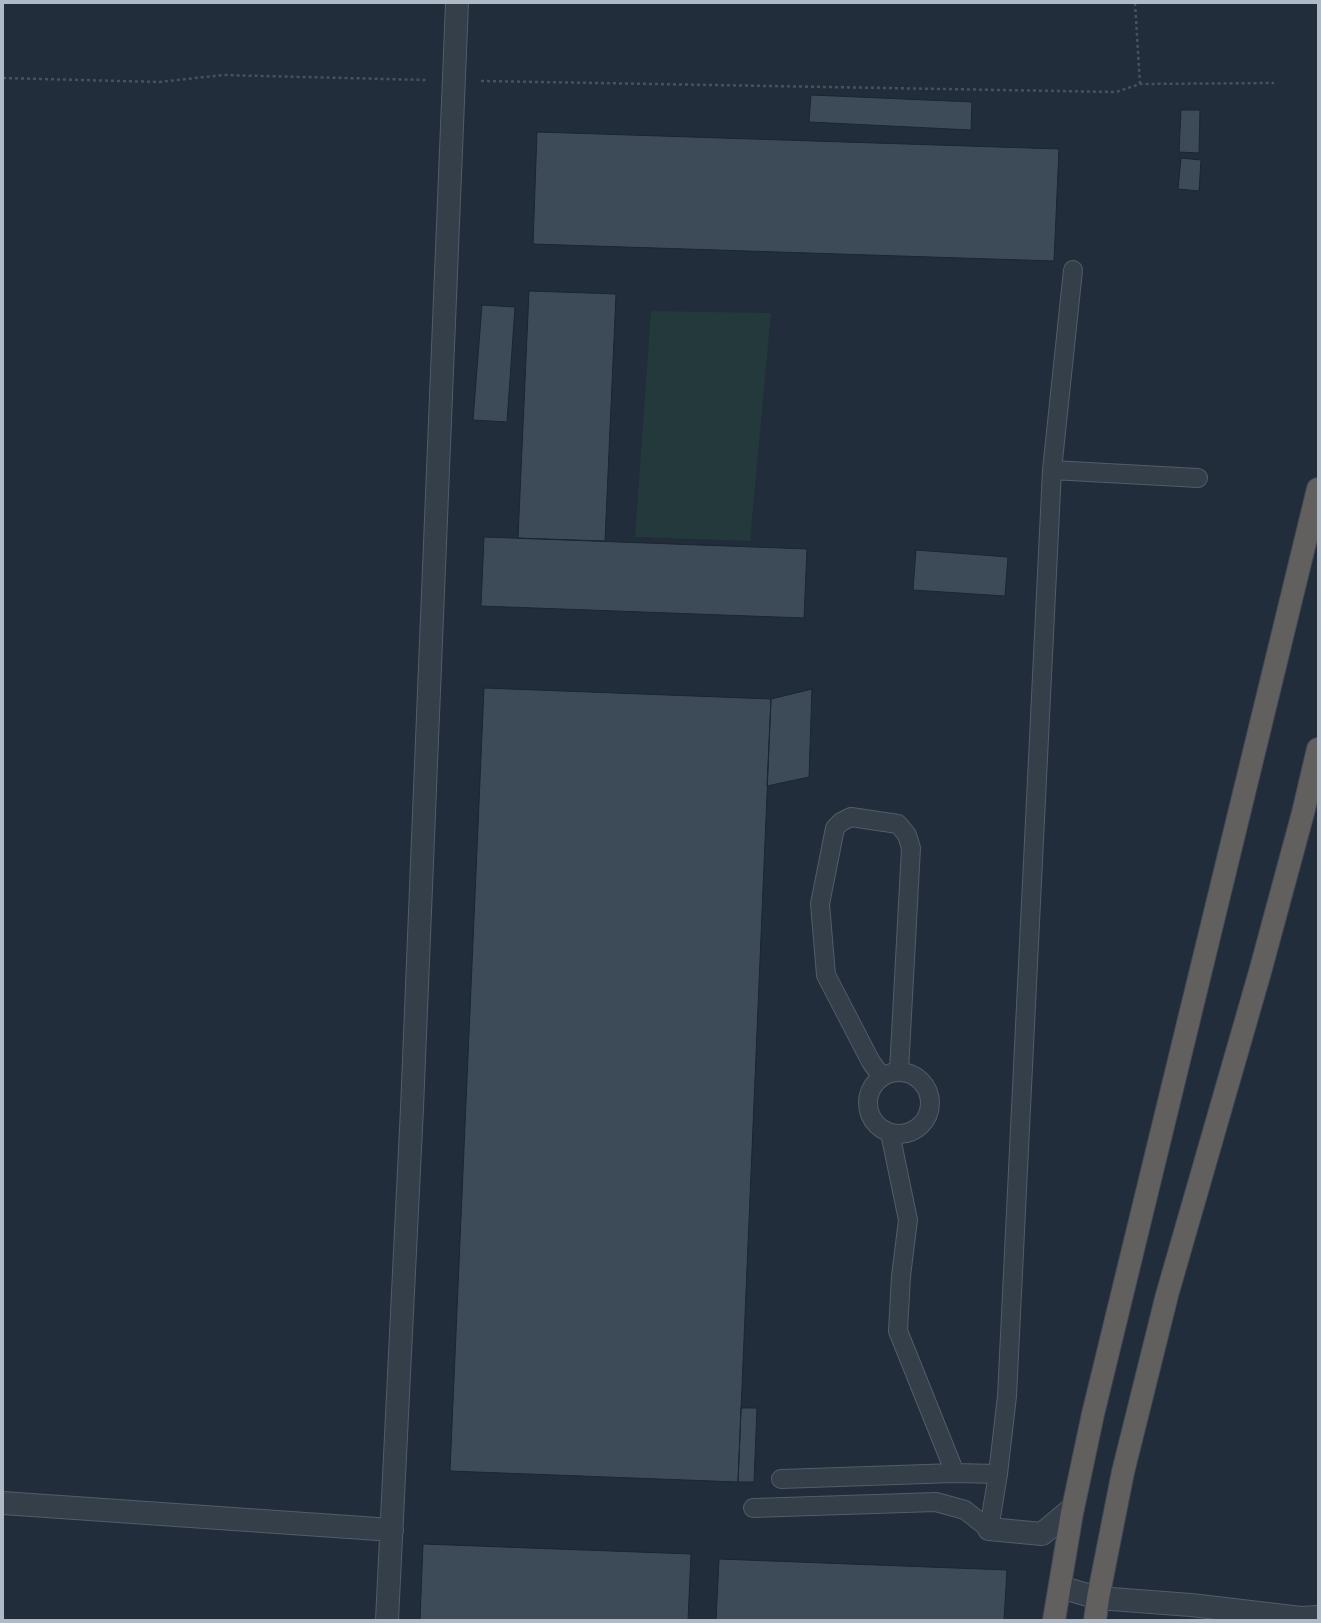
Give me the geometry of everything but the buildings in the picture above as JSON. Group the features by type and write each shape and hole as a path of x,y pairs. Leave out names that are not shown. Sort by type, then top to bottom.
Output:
{"highway":[{"path":"1054,1620 1073,1508 1095,1406 1318,489"},
{"path":"1096,1620 1098,1598 1123,1472 1165,1302 1264,957 1303,813 1318,749"},
{"path":"1089,1620 1098,1598"}],"street":[{"path":"387,1620 412,1108 457,3"},
{"path":"3,1503 392,1530"},
{"path":"989,1529 1042,1534 1073,1508"},
{"path":"1060,1587 1098,1598 1192,1605 1301,1618 1318,1617"}],"lane":[{"path":"753,1508 936,1502 965,1510 989,1529 998,1474 1007,1396 1052,470 1073,270"},
{"path":"1052,470 1198,478"},
{"path":"882,1077 871,1062 826,975 820,904 835,828 850,816 898,824 907,835 911,848 899,1071"},
{"path":"899,1071 916,1076 928,1089 930,1107 923,1123 908,1133 890,1133 875,1124 868,1107 871,1090 882,1077 899,1071"},
{"path":"890,1133 908,1220 901,1276 898,1331 955,1473"},
{"path":"781,1479 955,1473 998,1474"}],"path":[{"path":"1135,3 1140,84"},
{"path":"3,78 159,82 223,75 455,81 1116,92 1140,84 1274,82"}],"green space":[{"path":"651,311 771,313 750,541 635,537"}]}
